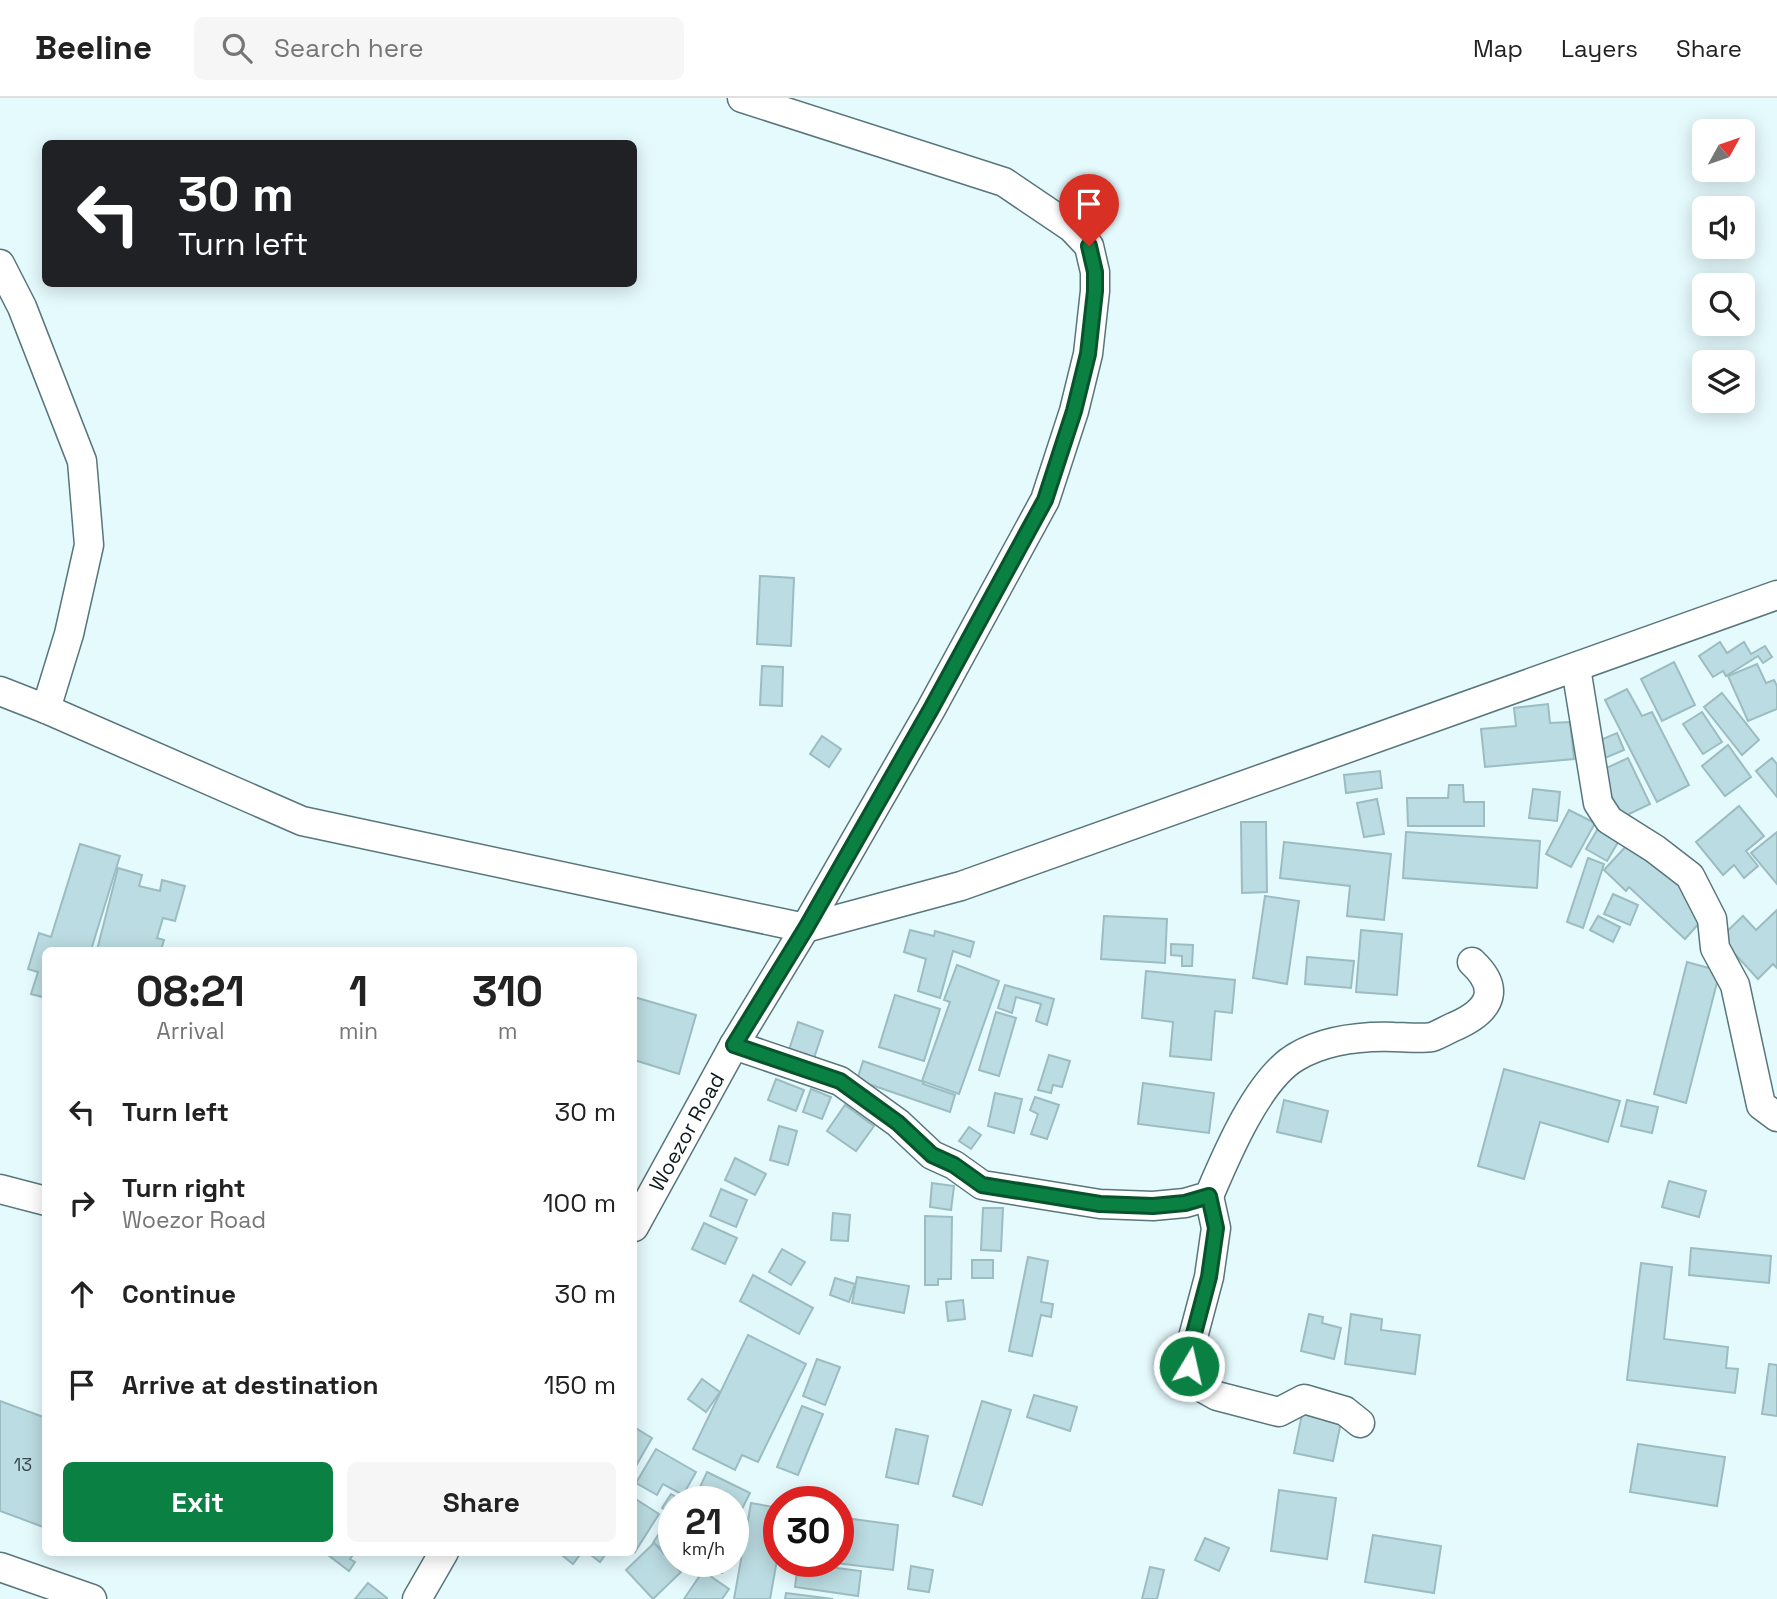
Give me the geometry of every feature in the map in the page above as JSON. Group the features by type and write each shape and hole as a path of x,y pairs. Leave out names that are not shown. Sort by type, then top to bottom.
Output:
{"street":[{"name":"Woezor Road","path":"637,1222 734,1045 806,928 931,709 1045,500 1072,420 1088,354 1095,291 1095,272 1089,246 1072,228 1004,182 742,98"},
{"path":"0,264 22,307 82,461 89,545 69,634 46,709"},
{"path":"0,691 302,821 806,928 961,886 1777,595"},
{"path":"1576,668 1598,803 1609,820 1655,849 1690,876 1712,919 1715,948 1735,985 1761,1105 1777,1117"},
{"path":"1360,1423 1345,1411 1304,1399 1279,1412 1217,1396 1201,1387 1194,1378 1188,1356 1209,1277 1216,1228 1209,1196 1249,1111 1272,1079 1294,1058 1324,1044 1371,1037 1431,1037 1460,1025 1484,1009 1489,995 1481,971 1472,962"},
{"path":"734,1045 840,1081 898,1123 932,1155 954,1165 982,1185 1100,1204 1153,1206 1185,1203 1209,1196"},
{"path":"0,1189 42,1199"},
{"path":"417,1599 442,1556"},
{"path":"0,1567 92,1599"}],"building":[{"path":"760,576 794,578 791,646 757,644"},
{"path":"1720,642 1727,653 1744,642 1751,654 1765,646 1772,657 1763,663 1758,656 1726,676 1723,671 1713,677 1699,656"},
{"path":"1674,662 1695,705 1662,721 1641,679"},
{"path":"1757,664 1766,683 1774,680 1777,686 1777,709 1748,721 1728,676"},
{"path":"762,666 783,667 782,706 760,705"},
{"path":"1627,689 1642,716 1652,712 1689,785 1657,802 1605,700"},
{"path":"1722,693 1759,740 1742,755 1704,707"},
{"path":"1548,704 1550,723 1570,722 1574,759 1485,767 1481,729 1516,726 1514,708"},
{"path":"1702,712 1722,742 1703,754 1683,724"},
{"path":"1617,733 1624,750 1605,758 1598,741"},
{"path":"822,736 841,749 829,767 810,754"},
{"path":"1728,745 1751,777 1725,796 1702,766"},
{"path":"1628,758 1650,804 1621,818 1600,771"},
{"path":"1772,758 1777,764 1777,797 1756,771"},
{"path":"1380,771 1382,788 1346,793 1344,775"},
{"path":"1449,785 1463,785 1464,802 1484,802 1484,826 1408,826 1407,798 1448,798"},
{"path":"1533,789 1560,792 1557,821 1529,818"},
{"path":"1377,799 1384,834 1364,837 1357,803"},
{"path":"1739,806 1764,836 1746,851 1758,866 1744,878 1734,865 1723,875 1696,842"},
{"path":"1569,810 1595,823 1571,867 1546,854"},
{"path":"1241,822 1266,822 1267,892 1242,893"},
{"path":"1600,825 1621,837 1607,861 1586,849"},
{"path":"1406,832 1540,841 1537,888 1403,878"},
{"path":"1777,832 1777,884 1751,853"},
{"path":"1284,842 1391,854 1384,920 1347,916 1350,886 1280,878"},
{"path":"1629,843 1702,904 1702,920 1685,939 1629,887 1626,891 1604,870"},
{"path":"80,844 120,856 92,947 42,947 42,997 31,994 38,972 28,969 39,933 51,937"},
{"path":"1588,858 1604,864 1583,928 1567,922"},
{"path":"118,868 142,875 139,886 160,891 162,880 185,886 175,921 163,918 157,938 164,940 162,947 98,947"},
{"path":"1613,894 1638,905 1630,925 1604,914"},
{"path":"1265,896 1299,901 1287,984 1253,978"},
{"path":"1777,910 1777,968 1773,964 1758,979 1720,938 1743,916 1756,930"},
{"path":"1104,916 1167,919 1165,963 1101,959"},
{"path":"1598,916 1620,927 1613,942 1590,930"},
{"path":"910,930 934,936 935,931 974,942 970,957 953,951 940,998 918,991 926,959 904,952"},
{"path":"1361,930 1402,934 1397,995 1356,992"},
{"path":"1171,944 1193,945 1192,966 1182,966 1182,956 1171,955"},
{"path":"1307,957 1354,961 1351,988 1305,984"},
{"path":"1687,962 1720,971 1686,1103 1654,1094"},
{"path":"957,965 999,981 959,1094 922,1081 950,1002 944,1000"},
{"path":"1146,971 1235,980 1232,1013 1215,1011 1211,1060 1170,1056 1173,1022 1142,1018"},
{"path":"1005,985 1054,999 1047,1025 1036,1021 1041,1004 1016,997 1012,1013 998,1008"},
{"path":"895,995 940,1009 924,1061 879,1047"},
{"path":"637,998 696,1015 679,1074 637,1061"},
{"path":"996,1012 1016,1018 999,1076 979,1070"},
{"path":"798,1022 823,1031 814,1058 789,1050"},
{"path":"1049,1055 1070,1061 1062,1087 1053,1085 1051,1093 1038,1090"},
{"path":"863,1061 955,1095 950,1112 857,1080"},
{"path":"1504,1069 1620,1101 1608,1142 1540,1122 1524,1179 1478,1166"},
{"path":"776,1079 804,1090 796,1111 768,1100"},
{"path":"1143,1083 1214,1093 1209,1133 1138,1124"},
{"path":"811,1089 831,1097 822,1119 803,1112"},
{"path":"995,1093 1022,1099 1014,1133 988,1126"},
{"path":"1035,1097 1059,1105 1047,1139 1031,1134 1038,1114 1030,1110"},
{"path":"1284,1100 1328,1111 1321,1142 1277,1132"},
{"path":"1627,1100 1658,1107 1652,1133 1621,1126"},
{"path":"845,1105 874,1126 856,1151 827,1131"},
{"path":"779,1126 797,1131 788,1165 770,1160"},
{"path":"969,1127 981,1135 971,1149 959,1141"},
{"path":"735,1158 766,1174 755,1195 725,1180"},
{"path":"1669,1181 1706,1191 1699,1217 1662,1207"},
{"path":"932,1183 954,1186 951,1210 930,1207"},
{"path":"721,1189 747,1200 736,1227 710,1216"},
{"path":"983,1208 1003,1208 1001,1251 981,1250"},
{"path":"833,1213 850,1215 848,1241 831,1240"},
{"path":"925,1216 952,1217 951,1279 938,1279 938,1285 925,1285"},
{"path":"704,1223 737,1238 725,1264 692,1249"},
{"path":"1691,1248 1771,1256 1769,1283 1689,1275"},
{"path":"782,1249 805,1262 791,1285 769,1272"},
{"path":"1028,1257 1048,1261 1041,1302 1053,1304 1051,1317 1041,1315 1032,1356 1009,1351"},
{"path":"972,1260 993,1260 993,1278 972,1278"},
{"path":"1641,1263 1672,1267 1664,1339 1728,1347 1726,1368 1738,1369 1735,1393 1627,1380"},
{"path":"753,1275 813,1308 799,1334 740,1301"},
{"path":"857,1277 909,1286 904,1313 852,1303"},
{"path":"835,1278 855,1284 849,1302 830,1295"},
{"path":"963,1300 965,1319 948,1321 946,1302"},
{"path":"1309,1314 1323,1317 1322,1323 1341,1328 1334,1359 1301,1351"},
{"path":"1351,1314 1382,1319 1381,1330 1420,1335 1415,1374 1345,1364"},
{"path":"748,1335 806,1364 758,1462 742,1455 735,1470 693,1449"},
{"path":"817,1359 840,1367 825,1405 803,1396"},
{"path":"1769,1364 1777,1365 1777,1416 1762,1414"},
{"path":"702,1379 720,1392 706,1412 688,1399"},
{"path":"1034,1395 1077,1407 1070,1431 1027,1417"},
{"path":"0,1401 42,1417 42,1527 0,1511"},
{"path":"982,1401 1011,1410 982,1505 953,1496"},
{"path":"802,1406 823,1414 798,1475 777,1467"},
{"path":"1302,1414 1341,1422 1333,1461 1294,1453"},
{"path":"637,1429 652,1438 637,1464"},
{"path":"896,1429 928,1436 918,1484 886,1477"},
{"path":"1638,1444 1725,1457 1717,1506 1630,1492"},
{"path":"656,1449 696,1472 688,1486 663,1484 658,1486 657,1495 637,1484"},
{"path":"707,1472 736,1486 700,1486"},
{"path":"1279,1490 1336,1498 1327,1559 1271,1551"},
{"path":"637,1500 658,1516 637,1549"},
{"path":"751,1503 763,1505 763,1577 774,1577 770,1599 734,1599 738,1577 749,1577"},
{"path":"854,1519 898,1525 893,1570 854,1565"},
{"path":"1373,1535 1441,1546 1434,1593 1365,1582"},
{"path":"1205,1538 1229,1548 1219,1571 1195,1560"},
{"path":"654,1543 658,1547 658,1577 676,1577 653,1599 626,1570"},
{"path":"329,1556 352,1556 350,1559 355,1562 349,1571"},
{"path":"563,1556 579,1556 573,1564"},
{"path":"592,1556 604,1556 600,1562"},
{"path":"911,1566 933,1570 929,1592 908,1589"},
{"path":"1150,1567 1164,1570 1157,1599 1142,1599"},
{"path":"854,1570 861,1571 858,1596 795,1587 796,1577 854,1577"},
{"path":"699,1577 712,1577 729,1589 722,1599 684,1599"},
{"path":"368,1583 387,1598 387,1599 355,1599"},
{"path":"786,1593 833,1599 785,1599"}],"route":[{"path":"1089,246 1095,272 1095,291 1088,354 1074,411 1045,500 931,709 806,928 734,1045 840,1081 898,1123 932,1155 954,1165 982,1185 1100,1204 1153,1206 1185,1203 1209,1196 1216,1228 1209,1277 1188,1356 1189,1366"}]}
